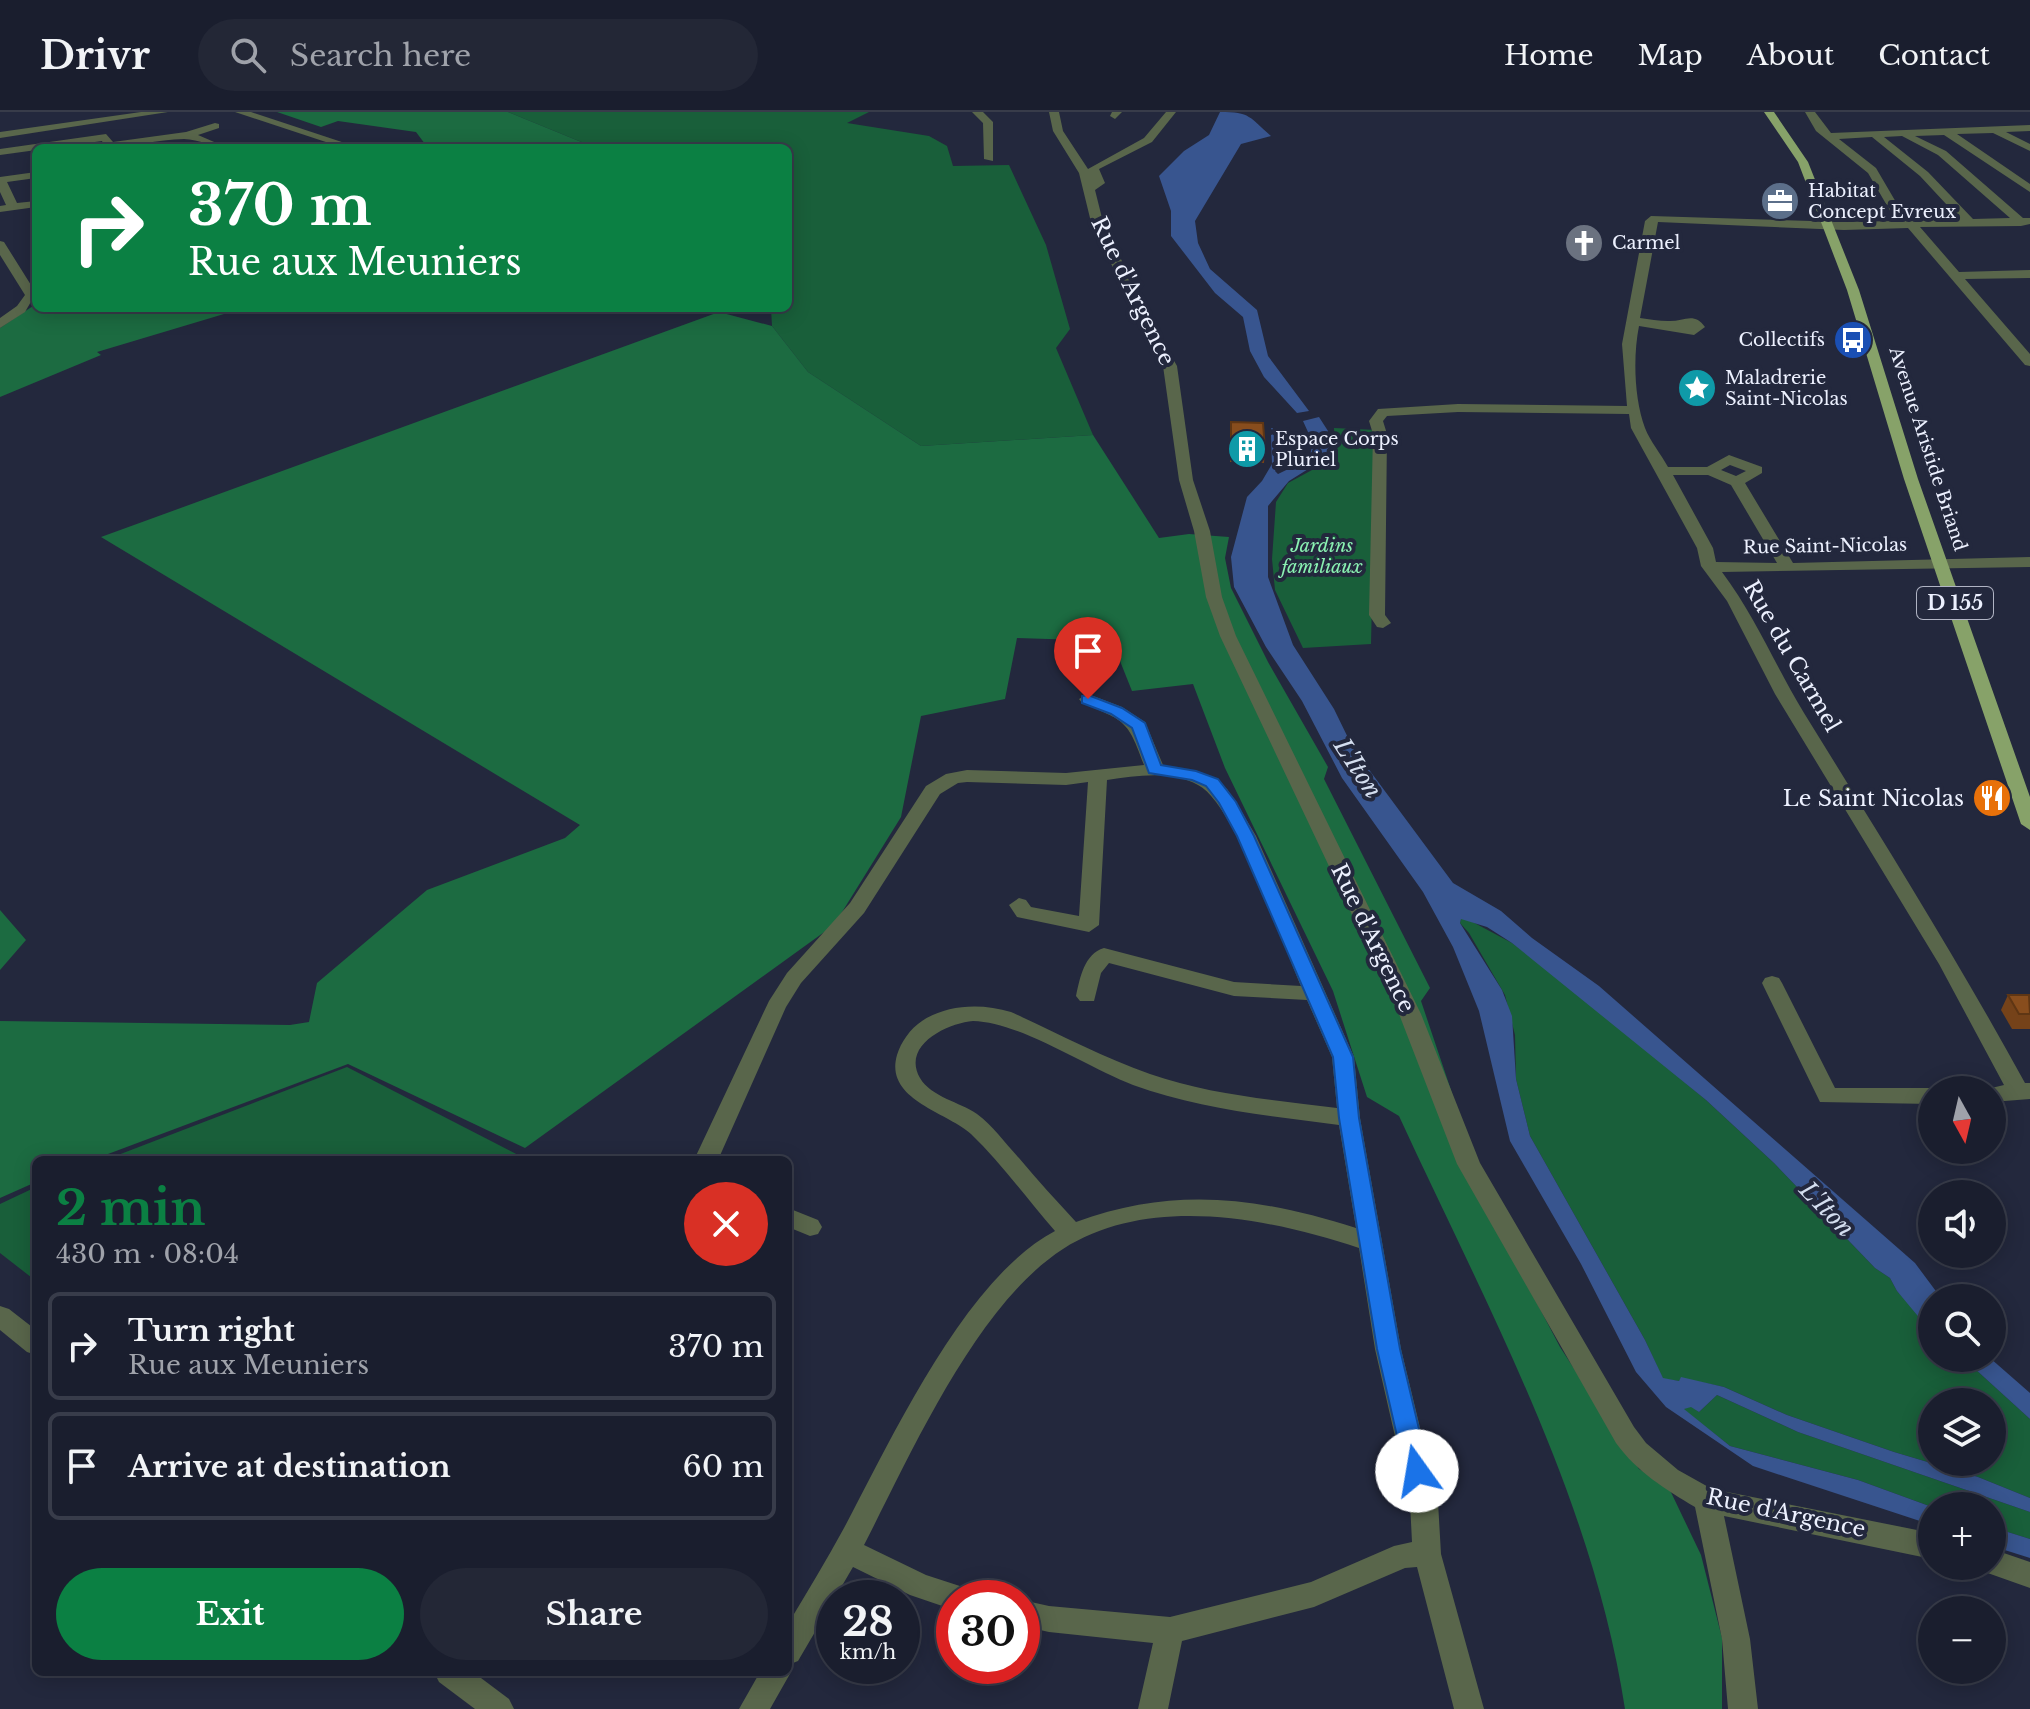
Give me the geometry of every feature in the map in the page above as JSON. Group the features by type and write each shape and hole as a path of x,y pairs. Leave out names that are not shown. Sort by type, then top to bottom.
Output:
{"main road":[{"name":"D 155","path":"1769,112 1788,135 1803,162 1827,225"},
{"name":"Avenue Aristide Briand","path":"1827,225 1853,290 1911,479 2030,824"}],"street":[{"path":"0,135 163,112"},
{"path":"240,112 342,144"},
{"path":"977,112 988,122 986,137 989,159"},
{"name":"Rue d'Argence","path":"1054,112 1058,131 1085,173 1096,218 1172,372 1186,480 1202,531 1214,597 1228,636 1410,1014 1469,1164 1625,1435 1637,1451 1669,1478 1707,1500 1918,1543"},
{"path":"1090,189 1099,183 1093,168 1119,159 1133,150 1161,129 1171,112"},
{"path":"1810,112 1816,126 1866,164 1907,224 2028,358"},
{"path":"123,144 221,128 190,118"},
{"path":"1991,128 2030,148"},
{"path":"1828,136 2030,128"},
{"path":"1946,131 2030,189"},
{"path":"1901,134 1942,153 2026,222"},
{"path":"188,135 212,144"},
{"path":"1875,135 1933,182 1970,223"},
{"path":"57,144 106,137 108,144"},
{"path":"0,152 32,147"},
{"path":"32,176 0,180 5,203 32,204"},
{"name":"Rue du Carmel","path":"1827,225 1655,218 1651,221 1629,344 1638,428 1705,548 1709,566 1735,600 1784,694 2024,1091"},
{"path":"1827,225 2026,222"},
{"path":"0,245 28,288 32,300 0,324"},
{"path":"1957,276 2030,274"},
{"path":"1633,321 1675,326"},
{"path":"1383,623 1377,615 1380,434 1376,421 1383,412 1432,408 1586,410 1592,407 1599,410 1634,410"},
{"path":"1710,471 1729,459 1757,470 1737,482"},
{"path":"1662,471 1710,471 1737,482 1788,568"},
{"name":"Rue Saint-Nicolas","path":"1709,566 1739,569 2030,562"},
{"path":"1088,699 1116,711 1139,726 1155,769"},
{"path":"708,1156 776,1006 794,978 857,908 933,790 953,778 967,776 1098,777 1155,769 1196,776 1212,783 1246,836 1343,1057 1349,1118 1388,1349 1424,1502 1427,1554 1469,1709"},
{"path":"1098,777 1089,925 1104,955 1239,992 1289,995 1316,992"},
{"path":"1019,905 1024,912 1089,925"},
{"path":"1087,996 1091,972 1104,955"},
{"path":"1772,983 1828,1096 1918,1096"},
{"path":"1072,1234 968,1119 920,1092 907,1074 906,1059 912,1045 925,1029 941,1020 965,1014 1003,1017 1095,1061 1147,1081 1260,1107 1349,1118"},
{"path":"792,1644 939,1384 986,1312 1019,1274 1052,1244 1072,1234 1136,1213 1209,1205 1282,1214 1370,1242"},
{"path":"0,1316 32,1342"},
{"path":"1707,1500 1736,1639 1743,1709"},
{"path":"847,1550 936,1591"},
{"path":"1040,1617 1170,1631 1314,1594 1404,1555 1427,1554"},
{"path":"2006,1567 2030,1575"},
{"path":"1153,1709 1170,1631"},
{"path":"454,1676 499,1709"},
{"path":"754,1709 774,1676"}],"green space":[{"path":"277,112 508,112 586,144 425,144 416,132 338,121 321,127"},
{"path":"508,112 869,112 847,123 929,136 947,146 953,166 1009,165 1046,245 1070,329 1056,348 1093,435 921,446 808,372 772,326 771,312 792,312 792,144 586,144"},
{"path":"32,307 32,312 231,312 97,352 101,355 0,397 0,328"},
{"path":"719,312 772,326 808,372 921,446 1093,435 1159,538 1189,534 1229,537 1225,558 1231,588 1268,662 1328,767 1324,779 1430,988 1421,1001 1457,1108 1476,1187 1560,1347 1639,1469 1668,1486 1701,1555 1722,1638 1722,1709 1625,1709 1610,1631 1589,1555 1533,1405 1399,1116 1367,1097 1333,991 1225,768 1193,684 1132,691 1112,641 1017,638 1005,699 921,716 901,817 834,925 525,1148 348,1064 103,1156 32,1156 32,1184 0,1198 0,1021 290,1025 309,1022 317,983 427,890 565,838 580,825 101,537"},
{"name":"Jardins familiaux","path":"1334,428 1376,430 1371,644 1303,648 1275,590 1272,559 1276,502 1288,483 1336,457"},
{"path":"0,910 26,940 0,970"},
{"path":"1461,919 1467,919 1512,943 1560,979 1706,1100 1774,1163 1875,1268 1890,1278 1897,1291 1918,1314 1918,1372 1978,1372 1996,1388 1918,1388 1918,1459 1787,1415 1724,1387 1681,1378 1679,1381 1663,1379 1645,1340 1530,1136 1516,1079 1515,1035 1505,995 1460,923"},
{"path":"347,1067 520,1156 115,1156"},
{"path":"32,1189 32,1278 0,1253 0,1204"},
{"path":"1717,1395 1798,1432 1918,1473 1918,1476 1972,1492 1918,1492 1918,1502 1858,1480 1730,1446 1683,1409 1691,1406 1699,1412"},
{"path":"2006,1397 2030,1419 2030,1498 1975,1476 2006,1476"},
{"path":"2006,1504 2030,1512 2030,1539 2006,1531"}],"water":[{"path":"1220,112 1249,117 1271,136 1241,144 1195,221 1198,243 1210,269 1257,310 1268,356 1309,411 1297,413 1264,377 1250,351 1243,317 1215,293 1171,236 1171,211 1159,176 1184,151 1209,135"},
{"name":"L'Iton","path":"1319,417 1328,431 1329,456 1289,481 1268,506 1268,577 1293,645 1334,709 1353,748 1453,883 1501,911 1532,938 1599,986 1915,1263 1931,1284 1918,1284 1918,1316 1890,1278 1875,1268 1774,1163 1706,1100 1512,943 1487,927 1461,919 1460,923 1502,990 1512,1016 1516,1079 1530,1136 1645,1340 1663,1378 1679,1381 1681,1377 1724,1387 1787,1415 1918,1459 1918,1473 1798,1432 1717,1395 1699,1412 1691,1407 1684,1409 1730,1446 1858,1480 1918,1502 1918,1520 1753,1466 1666,1407 1636,1372 1581,1264 1510,1141 1479,1011 1453,947 1423,892 1342,778 1302,701 1266,647 1234,587 1231,557 1247,497 1272,464 1271,435 1274,434 1271,428 1277,428 1281,451 1275,471 1278,474 1309,459 1313,443 1303,421"},
{"path":"1978,1372 2006,1372 2030,1393 2030,1419 2006,1397 2006,1388 1996,1388"},
{"path":"1926,1476 1978,1477 2030,1498 2030,1512 2006,1504 2006,1492 1972,1492"},
{"path":"2006,1531 2030,1539 2030,1558 2006,1550"}],"building":[{"path":"1231,422 1263,423 1265,450 1231,449"},
{"path":"2008,995 2029,995 2030,1014 2019,1014"}],"place":[{"name":"Habitat Concept Evreux","path":"1780,201"},
{"name":"Carmel","path":"1584,243"},
{"name":"Collectifs","path":"1853,340"},
{"name":"Maladrerie Saint-Nicolas","path":"1697,388"},
{"name":"Espace Corps Pluriel","path":"1247,449"},
{"name":"Le Saint Nicolas","path":"1992,798"}],"route":[{"path":"1088,699 1116,711 1139,726 1155,769 1196,776 1212,783 1227,802 1246,836 1316,992 1343,1057 1349,1118 1388,1349 1417,1471"}]}
